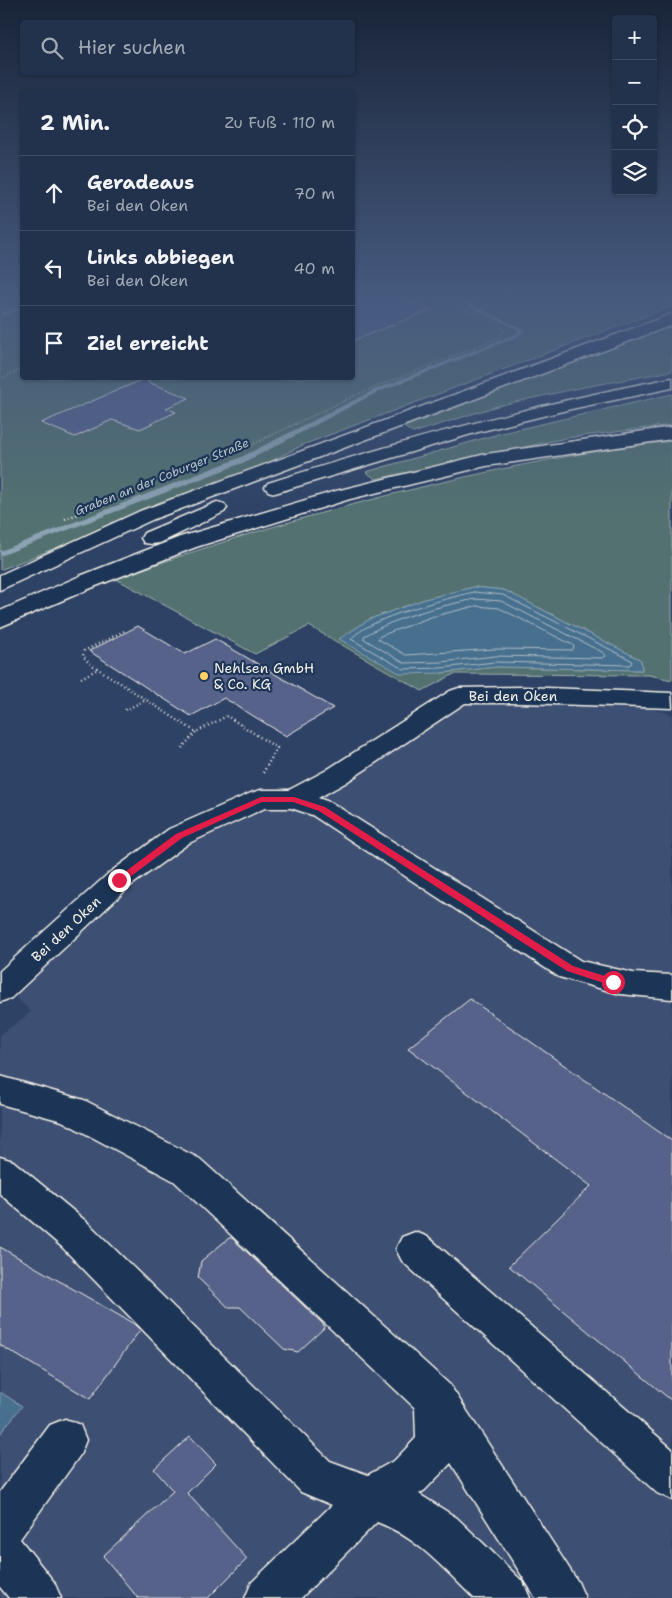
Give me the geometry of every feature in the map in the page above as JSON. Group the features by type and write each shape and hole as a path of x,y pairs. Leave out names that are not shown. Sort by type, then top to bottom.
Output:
{"main road":[{"path":"0,584 147,516 540,369"},
{"path":"261,492 404,446 559,406 672,383"},
{"path":"0,620 79,585 188,542 343,495 486,460 672,433"},
{"path":"0,584 120,539 226,505 0,606"},
{"name":"Bei den Oken","path":"294,799 335,777 459,696 523,695 671,701"},
{"name":"Bei den Oken","path":"0,990 119,880 179,836 261,799 294,799 322,809 570,969 613,982 650,988 672,987"},
{"path":"0,1090 72,1110 187,1170 435,1400 562,1598"},
{"path":"0,1172 75,1235 316,1477 409,1512 441,1534 508,1598"},
{"path":"415,1250 672,1478"},
{"path":"268,1598 371,1497 410,1475 438,1446 435,1400"},
{"path":"0,1529 65,1440"},
{"path":"0,1551 38,1598"}],"path":[{"path":"215,462 356,394 420,369"},
{"path":"0,379 20,370"},
{"path":"124,631 84,651 83,656 98,669 196,732"},
{"path":"82,678 98,669"},
{"path":"125,710 146,700"},
{"path":"182,748 196,732 226,716 277,748 255,788 261,799"}],"shaded area":[{"path":"461,702 621,702 672,714 672,1598 0,1598 0,1035 31,1012 2,984 127,865 244,800 314,803"}],"green space":[{"path":"0,369 20,369 20,380 355,380 355,369 506,369 305,444 255,469 0,570"},
{"path":"559,369 672,369 672,371 574,389 497,406 413,433 404,427"},
{"path":"672,394 672,425 566,438 376,479 366,472 502,433"},
{"path":"672,441 672,680 649,675 454,674 422,691 309,626 255,654 116,579 234,539 313,515 394,494 523,465","holes":["474,587 504,590 641,660 642,670 496,667 442,673 340,639 370,619 425,599"]}],"water":[{"path":"474,587 504,590 641,660 642,670 496,667 442,673 401,674 339,639 370,619 425,599"},
{"path":"0,1392 22,1406 0,1434"}],"building":[{"path":"141,380 147,380 189,398 166,408 176,412 140,429 112,420 75,437 41,423"},
{"name":"Nehlsen GmbH & Co. KG","path":"138,626 185,654 215,639 333,708 286,736 224,698 191,716 89,651"},
{"path":"470,999 672,1141 672,1401 509,1266 591,1186 408,1048"},
{"path":"229,1238 232,1238 323,1324 324,1328 298,1352 284,1349 240,1307 228,1307 198,1278 201,1261"},
{"path":"0,1247 134,1324 140,1330 90,1399 0,1345"},
{"path":"190,1436 216,1464 187,1493 247,1559 208,1598 138,1598 103,1556 173,1491 154,1469"}],"waterway":[{"name":"Graben an der Coburger Straße","path":"0,554 242,460 376,391 432,369"}],"place":[{"name":"Nehlsen GmbH & Co. KG","path":"204,676"}],"route":[{"path":"119,880 179,836 261,799 294,799 322,809 570,969 613,982"}]}
